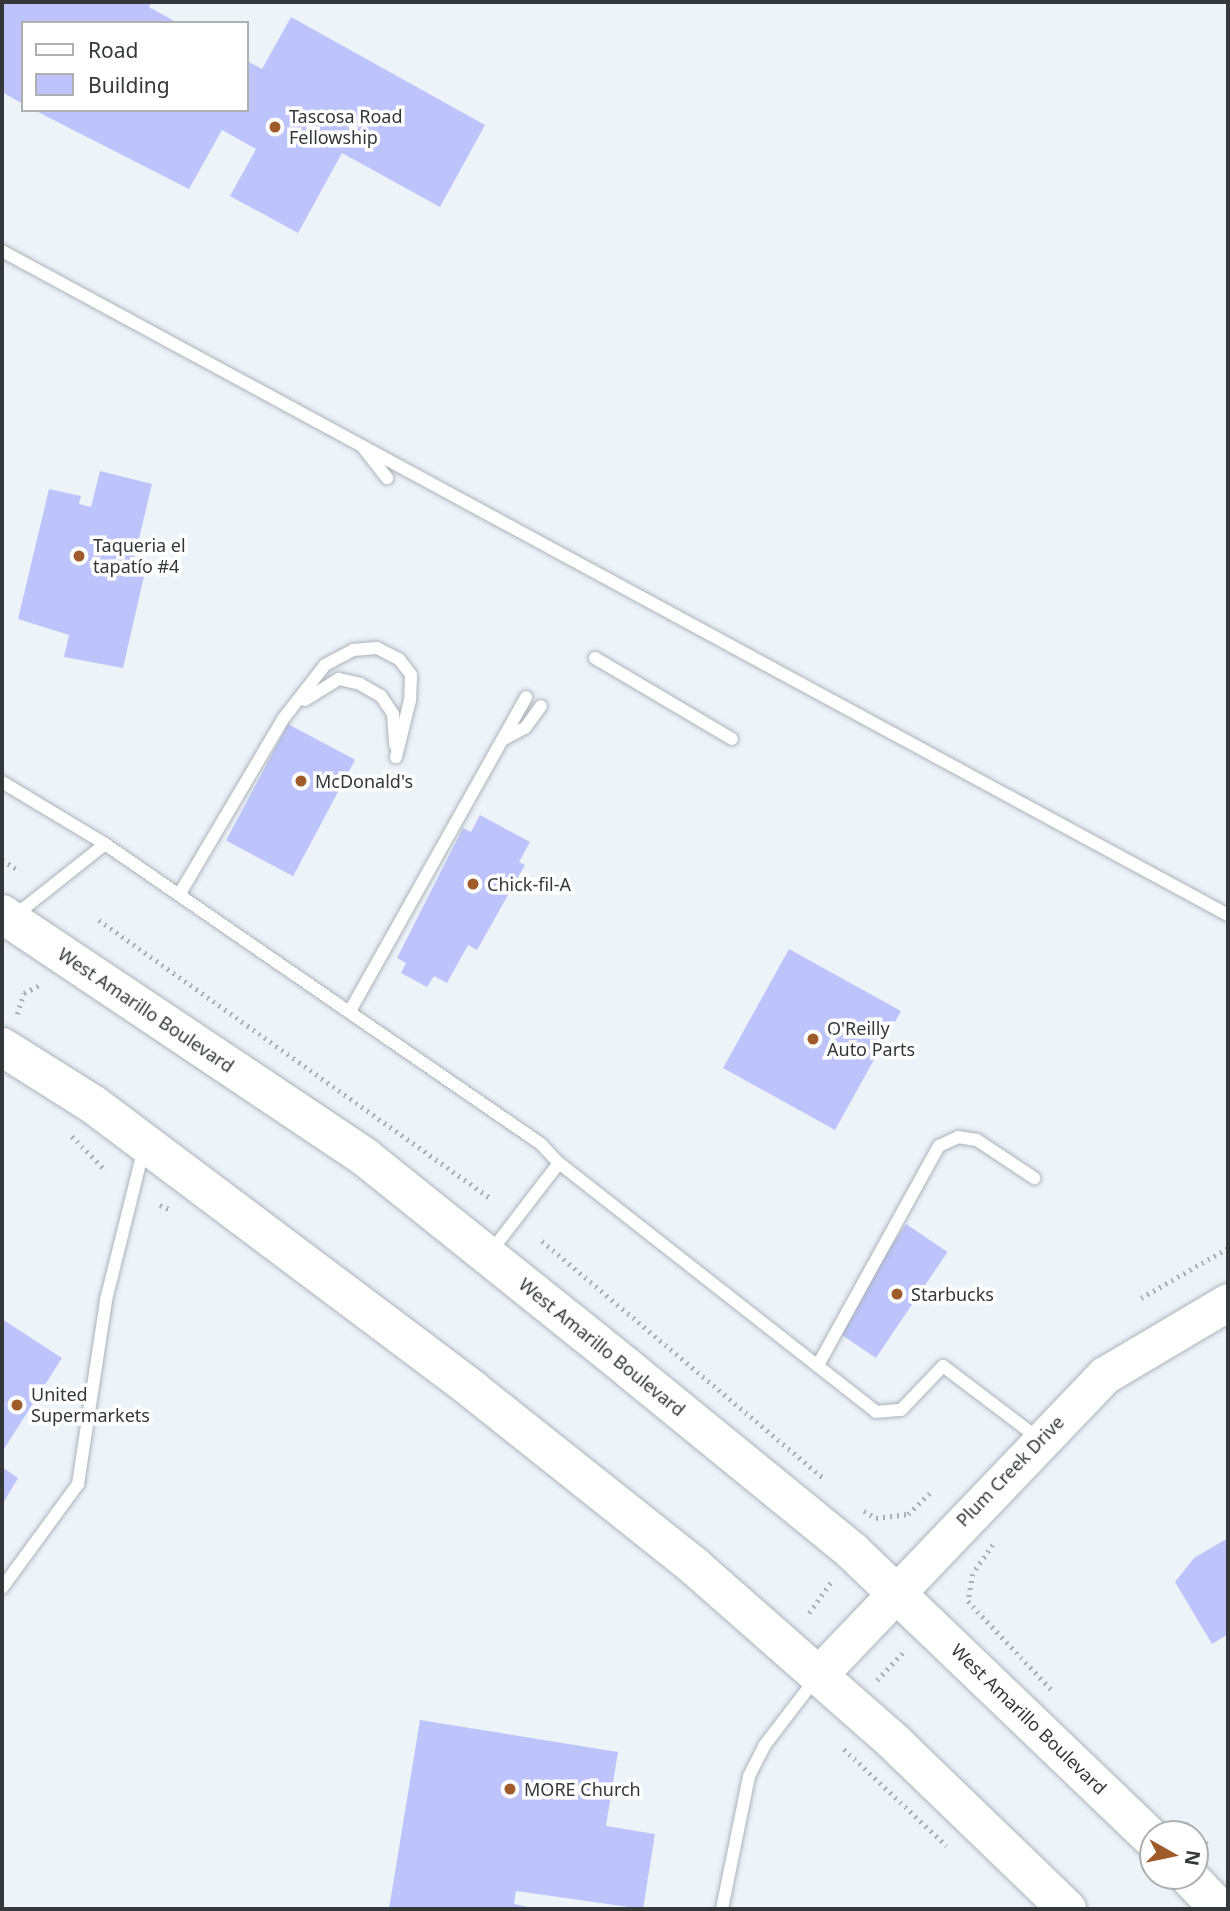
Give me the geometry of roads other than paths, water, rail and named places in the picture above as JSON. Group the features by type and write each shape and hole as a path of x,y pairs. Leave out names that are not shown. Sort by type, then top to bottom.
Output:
{"highway":[{"name":"West Amarillo Boulevard","path":"5,922 366,1158 895,1592 1157,1820"},
{"path":"9,1031 145,1143 474,1390 819,1674 1067,1909"},
{"path":"1209,1882 1220,1909"}],"street":[{"name":"Plum Creek Drive","path":"819,1674 1039,1438 1105,1375 1228,1302"}],"lane":[{"path":"2,251 1228,915"},
{"path":"360,443 387,478"},
{"path":"179,895 283,719 325,665 353,650 377,648 399,659 411,675 396,757 393,714 381,696 360,684 340,679 283,719"},
{"path":"595,664 616,671 732,739"},
{"path":"350,1011 526,696"},
{"path":"501,740 525,729 541,706"},
{"path":"2,782 105,844 350,1011 559,1163 876,1412 901,1410 943,1366 1039,1438"},
{"path":"5,922 105,844"},
{"path":"818,1365 939,1146 958,1137 977,1140 1034,1178"},
{"path":"2,1588 78,1484 106,1300 145,1143"},
{"path":"488,1256 559,1163"},
{"path":"722,1909 749,1776 764,1746 819,1674"}],"place":[{"name":"Tascosa Road Fellowship","path":"275,127"},
{"name":"Taqueria el tapatío #4","path":"79,556"},
{"name":"McDonald's","path":"301,781"},
{"name":"Chick-fil-A","path":"473,884"},
{"name":"O'Reilly Auto Parts","path":"813,1039"},
{"name":"Starbucks","path":"897,1294"},
{"name":"United Supermarkets","path":"17,1405"},
{"name":"MORE Church","path":"510,1789"}]}
